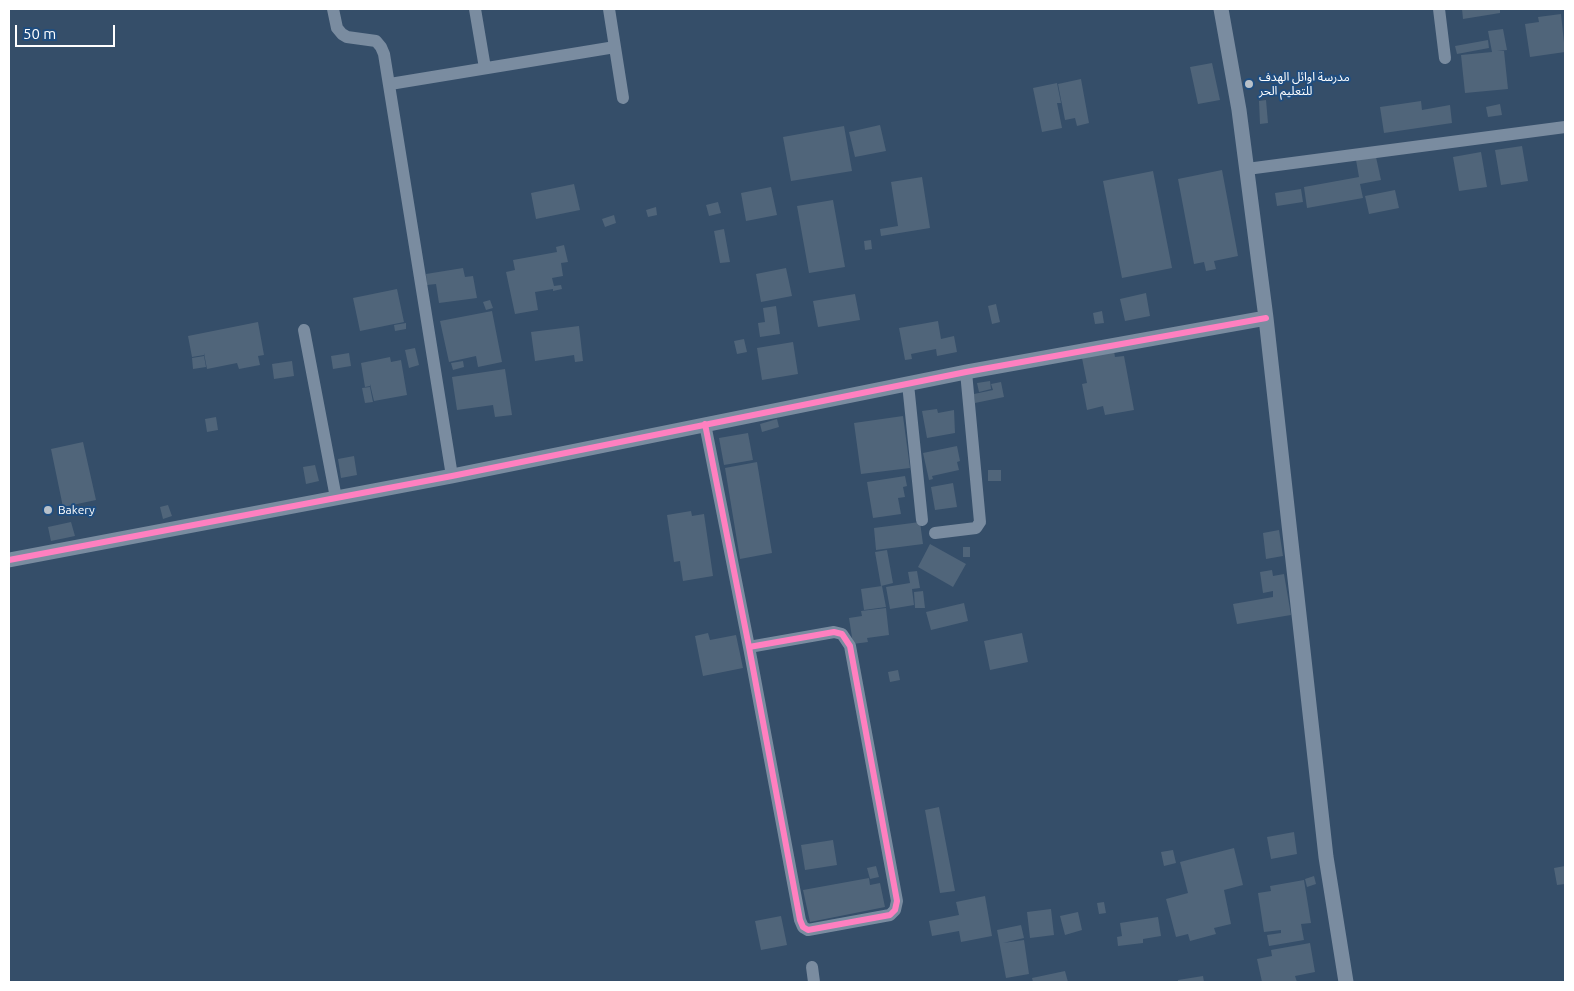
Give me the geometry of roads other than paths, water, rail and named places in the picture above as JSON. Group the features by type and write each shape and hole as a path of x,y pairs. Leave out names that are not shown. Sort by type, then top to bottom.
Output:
{"street":[{"path":"333,9 337,28 342,34 347,37 376,41 379,43 384,54 452,476"},
{"path":"475,9 485,68"},
{"path":"609,9 624,98"},
{"path":"1221,9 1247,169 1266,318 1326,857 1346,982"},
{"path":"1438,9 1445,58"},
{"path":"390,84 615,47"},
{"path":"1247,169 1565,127"},
{"path":"9,560 452,476 966,372 1266,318"},
{"path":"304,330 336,498"},
{"path":"935,533 976,528 980,522 966,372"},
{"path":"908,384 922,520"},
{"path":"705,424 802,927 808,930 890,915 895,910 897,901 850,646 842,634 834,632 749,647"},
{"path":"812,967 814,982"}],"place":[{"name":"مدرسة اوائل الهدف للتعليم الحر","path":"1249,84"},
{"name":"Bakery","path":"48,510"}]}
